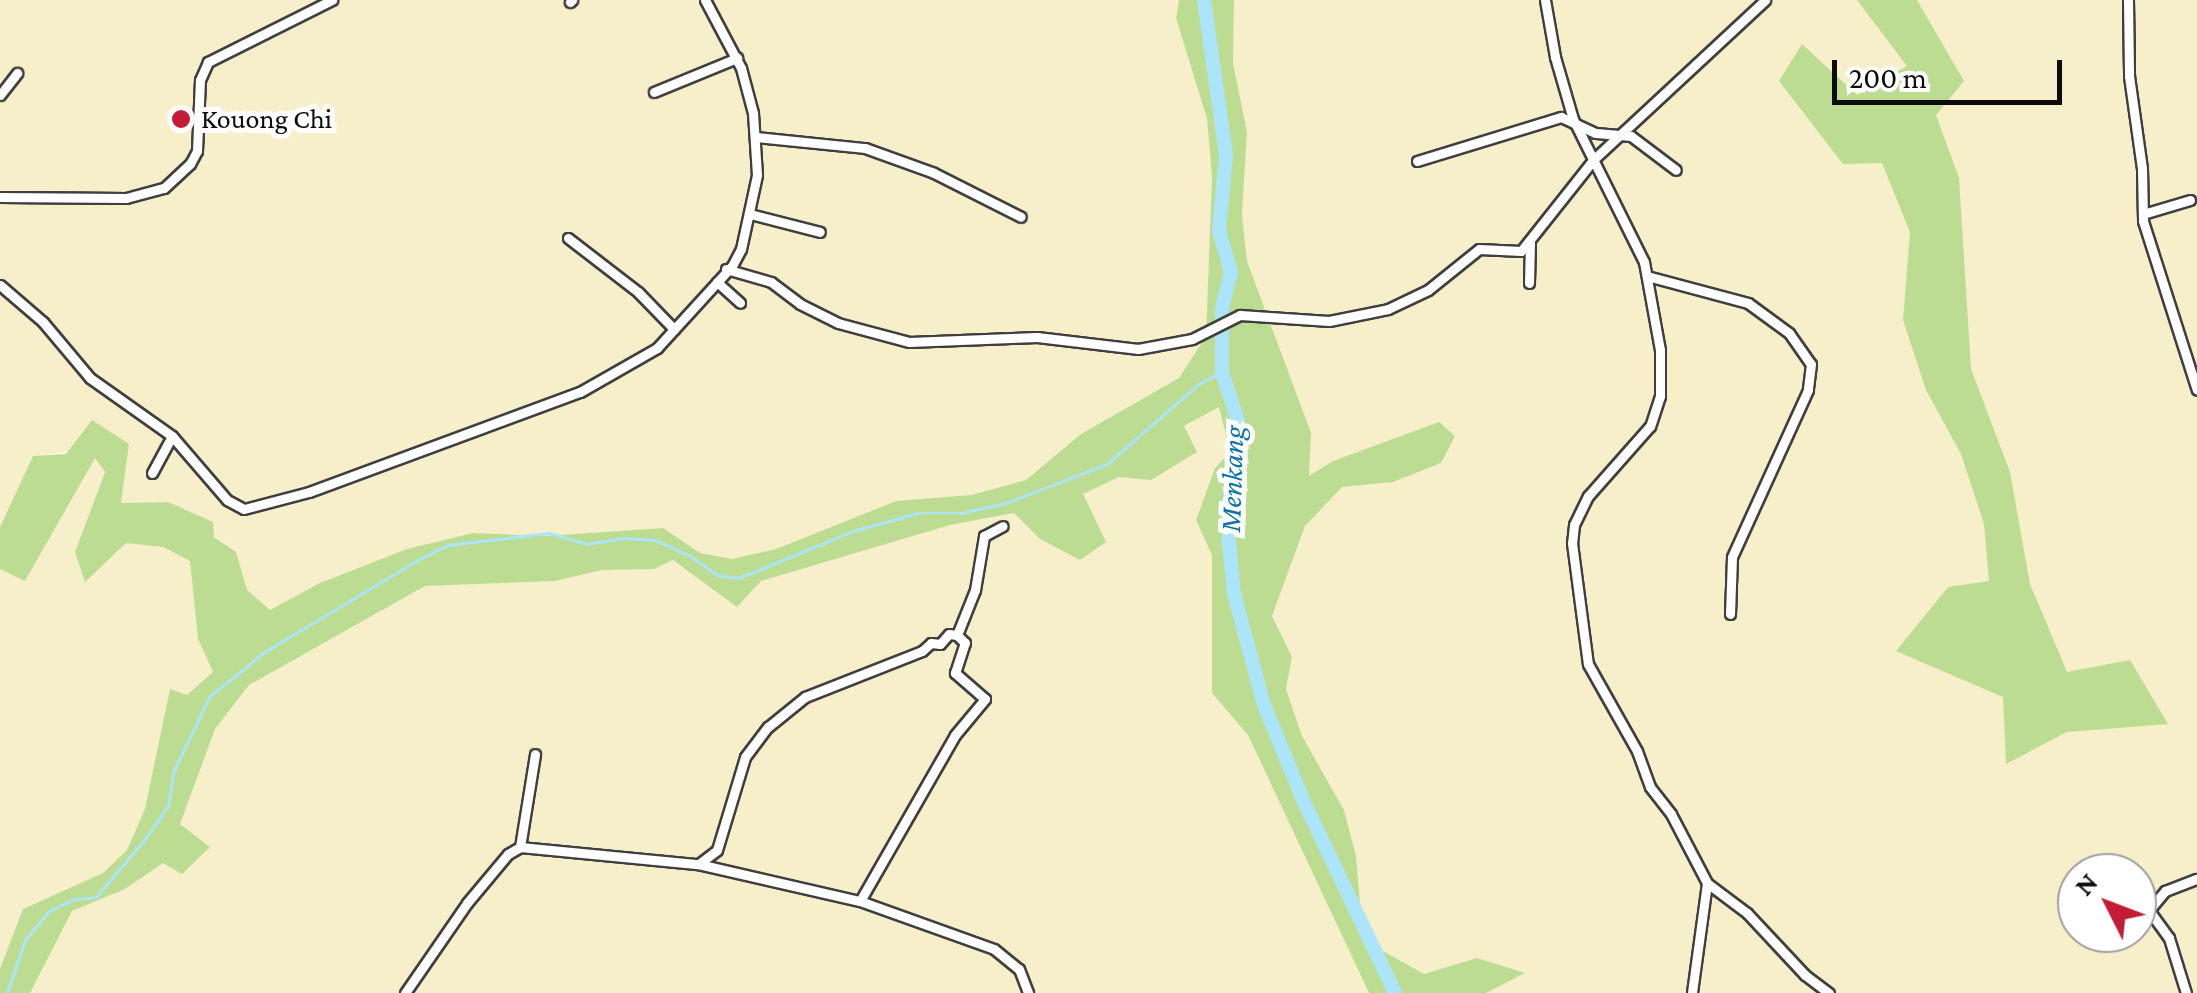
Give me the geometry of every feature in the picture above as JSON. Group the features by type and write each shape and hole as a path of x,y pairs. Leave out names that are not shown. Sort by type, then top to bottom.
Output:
{"street":[{"path":"0,197 126,198 164,188 190,164 197,150 200,80 208,62 332,0"},
{"path":"0,285 43,322 90,378 172,436 227,500 244,509 268,506 580,392 647,357 717,282 740,250 757,175 756,136 737,58 705,0"},
{"path":"1545,0 1555,57 1573,119 1638,245 1660,350 1660,396 1640,441 1588,496 1574,525 1572,554 1588,664 1637,750 1650,787 1688,843 1708,883 1747,913 1805,975 1829,993"},
{"path":"2128,0 2128,76 2142,168 2142,214 2197,390"},
{"path":"726,270 772,282 800,304 838,323 910,342 1038,337 1138,349 1192,339 1228,320 1260,314 1329,321 1388,309 1428,290 1479,249 1515,254 1531,240 1593,160 1766,1"},
{"path":"654,92 737,58"},
{"path":"0,94 16,73"},
{"path":"1418,161 1561,117 1596,132 1624,134 1676,170"},
{"path":"756,136 864,148 934,174 1021,217"},
{"path":"2142,214 2190,200"},
{"path":"750,214 820,232"},
{"path":"568,238 638,292 674,329"},
{"path":"1529,283 1531,240"},
{"path":"1647,276 1748,303 1789,333 1812,368 1808,390 1732,557 1730,614"},
{"path":"717,282 740,303"},
{"path":"152,473 172,436"},
{"path":"956,634 978,580 984,536 1004,526"},
{"path":"698,864 717,850 745,758 784,711 814,693 922,651 931,643 940,644 949,634 956,634 965,642 955,673 984,701 947,749 860,901"},
{"path":"520,847 535,754"},
{"path":"405,993 476,891 508,854 520,847 698,864 860,901 994,950 1019,969 1028,993"},
{"path":"2186,993 2170,938 2149,910 2165,891 2197,879"},
{"path":"1692,993 1708,883"}],"shaded area":[{"path":"0,0 1179,0 1176,18 1207,119 1212,176 1206,336 1179,378 1081,434 1026,480 971,495 896,501 776,549 732,559 700,554 662,528 544,536 473,533 407,549 320,583 270,610 247,591 236,552 168,502 121,503 129,444 33,456 0,527"},
{"path":"1234,0 2197,0 2197,993 1486,993 1524,973 1477,958 1424,974 1376,947 1361,915 1356,856 1344,810 1302,736 1286,688 1292,657 1272,616 1305,526 1342,487 1393,482 1455,436 1438,423 1333,461 1309,477 1275,335 1247,261 1242,214 1247,132 1233,63"},
{"path":"1219,407 1230,452 1215,468 1196,520 1212,554 1212,693 1248,735 1369,993 30,993 72,911 125,889 163,862 210,846 179,824 215,729 249,685 425,586 555,581 602,570 654,569 673,560 737,607 761,581 950,525 1015,513 1040,539 1083,494 1119,477 1151,479 1196,452 1184,426"},
{"path":"94,457 105,471 75,552 86,581 126,542 163,547 190,561 198,639 213,673 187,695 170,690 145,809 127,850 103,873 23,909 0,969 0,569 26,580"}],"green space":[{"path":"1179,0 1234,0 1233,63 1247,132 1242,214 1247,261 1311,433 1309,476 1333,461 1439,422 1455,436 1441,463 1393,482 1342,487 1305,526 1272,616 1292,657 1286,689 1302,736 1344,810 1356,856 1361,915 1376,947 1424,974 1477,958 1525,973 1486,993 1369,993 1248,735 1212,693 1212,555 1196,520 1215,468 1230,452 1219,407 1184,426 1197,452 1151,480 1119,477 1083,494 1106,542 1080,560 1040,539 1014,513 950,525 761,581 737,607 673,560 654,569 602,570 555,581 425,586 249,685 215,729 180,824 210,847 182,874 163,863 125,889 72,911 30,993 0,993 0,969 23,909 103,873 127,850 145,809 170,689 187,695 213,672 198,639 190,561 163,547 126,543 85,582 75,552 105,472 95,458 25,581 0,569 0,527 33,456 66,454 92,420 129,444 121,503 168,502 213,522 214,537 236,552 247,590 270,610 320,583 407,549 473,533 544,536 663,528 700,553 732,559 776,549 896,501 971,495 1026,480 1081,434 1179,378 1206,336 1212,176 1207,119 1176,18"},
{"path":"1857,0 1917,0 1964,81 1936,115 1959,178 1971,369 2010,472 2030,584 2067,672 2130,660 2168,724 2067,732 2006,764 2003,697 1896,651 1948,587 1989,581 1984,524 1961,454 1926,390 1903,320 1910,232 1882,163 1843,164 1779,81 1802,44 1857,95 1907,66"}],"waterway":[{"name":"Menkang","path":"1204,0 1226,154 1219,231 1231,272 1222,309 1222,372 1238,421 1227,521 1234,594 1264,705 1304,802 1395,993"},
{"path":"7,993 25,940 49,911 75,899 96,897 168,806 174,770 210,696 266,651 418,560 448,545 549,533 587,544 626,538 655,540 691,556 717,575 739,578 853,531 918,513 961,513 1006,503 1107,464 1200,383 1222,372"}],"place":[{"name":"Kouong Chi","path":"181,119"}]}
